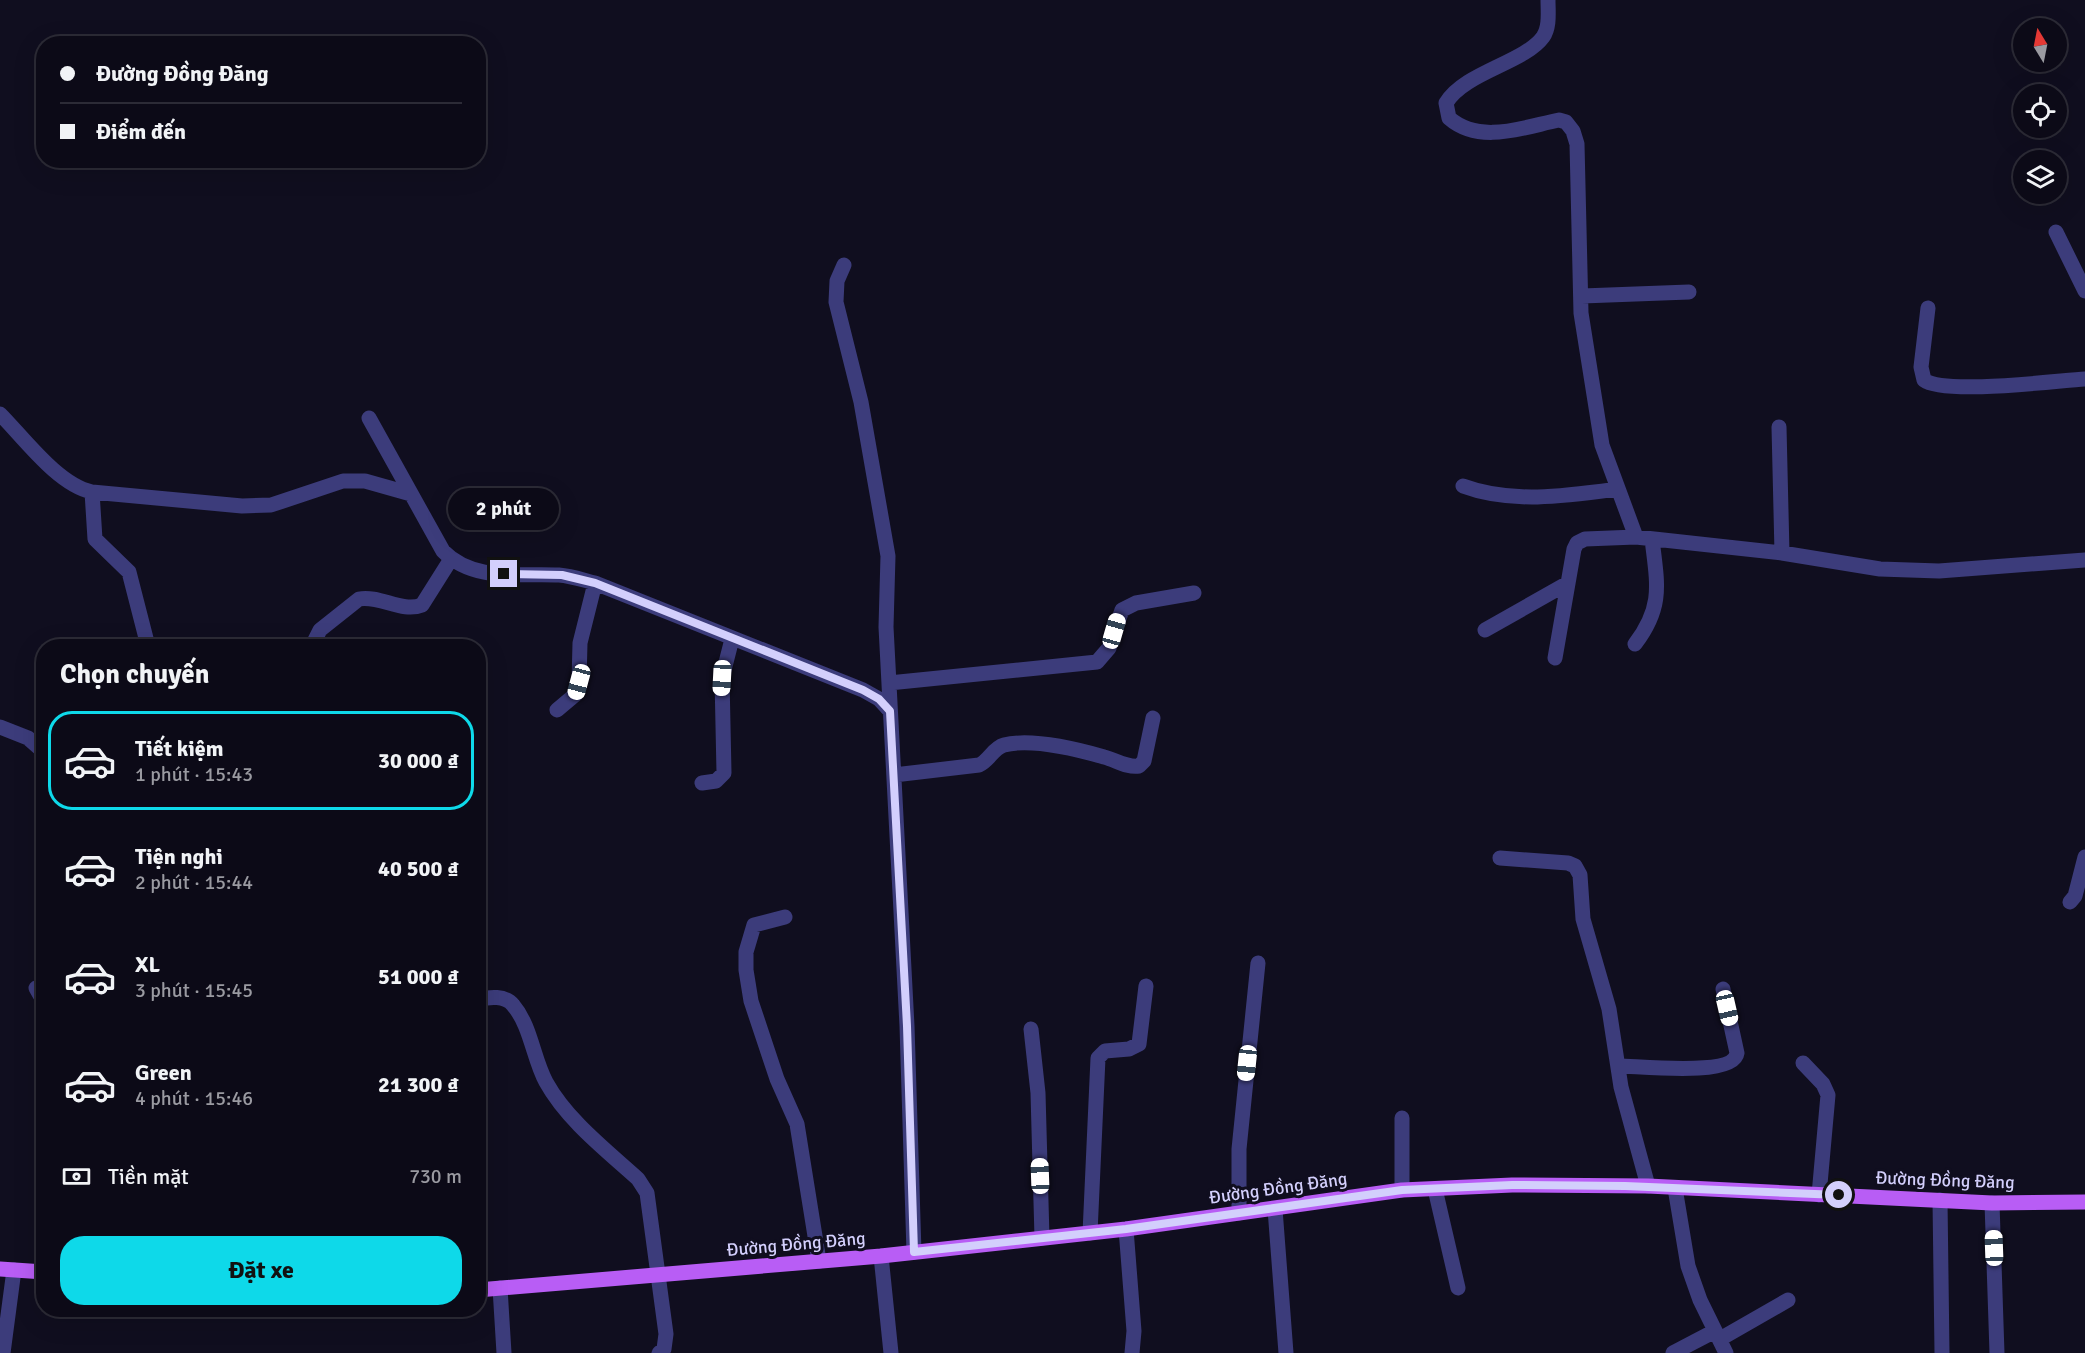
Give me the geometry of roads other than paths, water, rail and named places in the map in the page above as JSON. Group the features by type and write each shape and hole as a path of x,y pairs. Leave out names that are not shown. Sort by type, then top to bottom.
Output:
{"main road":[{"name":"Đường Đồng Đăng","path":"486,1289 881,1256 1126,1229 1402,1190 1512,1185 1648,1186 1992,1203 2085,1202"},
{"path":"7,1270 36,1272"}],"street":[{"path":"1548,0 1548,21 1544,36 1533,46 1492,68 1450,95 1446,103 1449,118 1470,130 1498,132 1559,120 1566,122 1573,130 1578,165 1581,314 1602,445 1636,537"},
{"path":"2056,232 2085,291"},
{"path":"844,265 837,281 836,302 861,402 888,556 886,627 907,1026 914,1252"},
{"path":"1581,296 1689,292"},
{"path":"1928,308 1921,367 1924,380 1930,385 1959,387 2085,379"},
{"path":"0,414 67,482 92,492 262,505 279,502 343,481 365,481 411,494"},
{"path":"369,418 443,550 451,559 488,574 562,575 595,583 863,690 879,699 890,711"},
{"path":"1779,427 1782,553"},
{"path":"1463,486 1497,496 1568,496 1617,489"},
{"path":"92,492 93,528 97,543 129,572 146,639"},
{"path":"1555,658 1577,543 1585,539 1636,537 1782,553 1880,569 1939,572 2085,560"},
{"path":"1635,644 1648,627 1658,594 1652,539"},
{"path":"316,639 320,630 359,599 367,597 410,607 422,605 451,559"},
{"path":"557,710 576,694 579,682 580,644 595,583"},
{"path":"1485,630 1568,583"},
{"path":"889,683 1097,662 1109,648 1122,610 1136,603 1194,593"},
{"path":"702,783 716,781 724,773 722,678 732,639"},
{"path":"894,775 979,765 987,761 999,747 1013,744 1064,747 1107,757 1130,767 1139,766 1144,761 1153,718"},
{"path":"0,728 28,738 36,745"},
{"path":"2070,902 2077,890 2085,857"},
{"path":"1500,858 1568,862 1575,866 1580,874 1583,919 1609,1009 1621,1088 1648,1186"},
{"path":"785,917 754,925 746,952 746,970 754,1016 797,1124 819,1261"},
{"path":"1239,1213 1238,1159 1258,963"},
{"path":"1090,1233 1098,1058 1105,1051 1129,1049 1139,1044 1146,986"},
{"path":"1619,1066 1711,1068 1730,1064 1737,1058 1737,1053 1723,989"},
{"path":"486,998 500,997 512,1003 520,1014 545,1080 558,1100 638,1179 647,1193 666,1343 659,1353"},
{"path":"1031,1029 1038,1093 1042,1238"},
{"path":"1803,1063 1823,1084 1828,1095 1819,1195"},
{"path":"1402,1118 1402,1190"},
{"path":"1675,1188 1688,1266 1700,1300 1720,1341"},
{"path":"1436,1189 1458,1288"},
{"path":"1940,1200 1942,1353"},
{"path":"1992,1203 1997,1353"},
{"path":"1275,1209 1286,1353"},
{"path":"1126,1229 1134,1331 1132,1353"},
{"path":"881,1256 891,1353"},
{"path":"3,1353 7,1270"},
{"path":"500,1288 504,1353"},
{"path":"1673,1353 1720,1341 1788,1300"}]}
